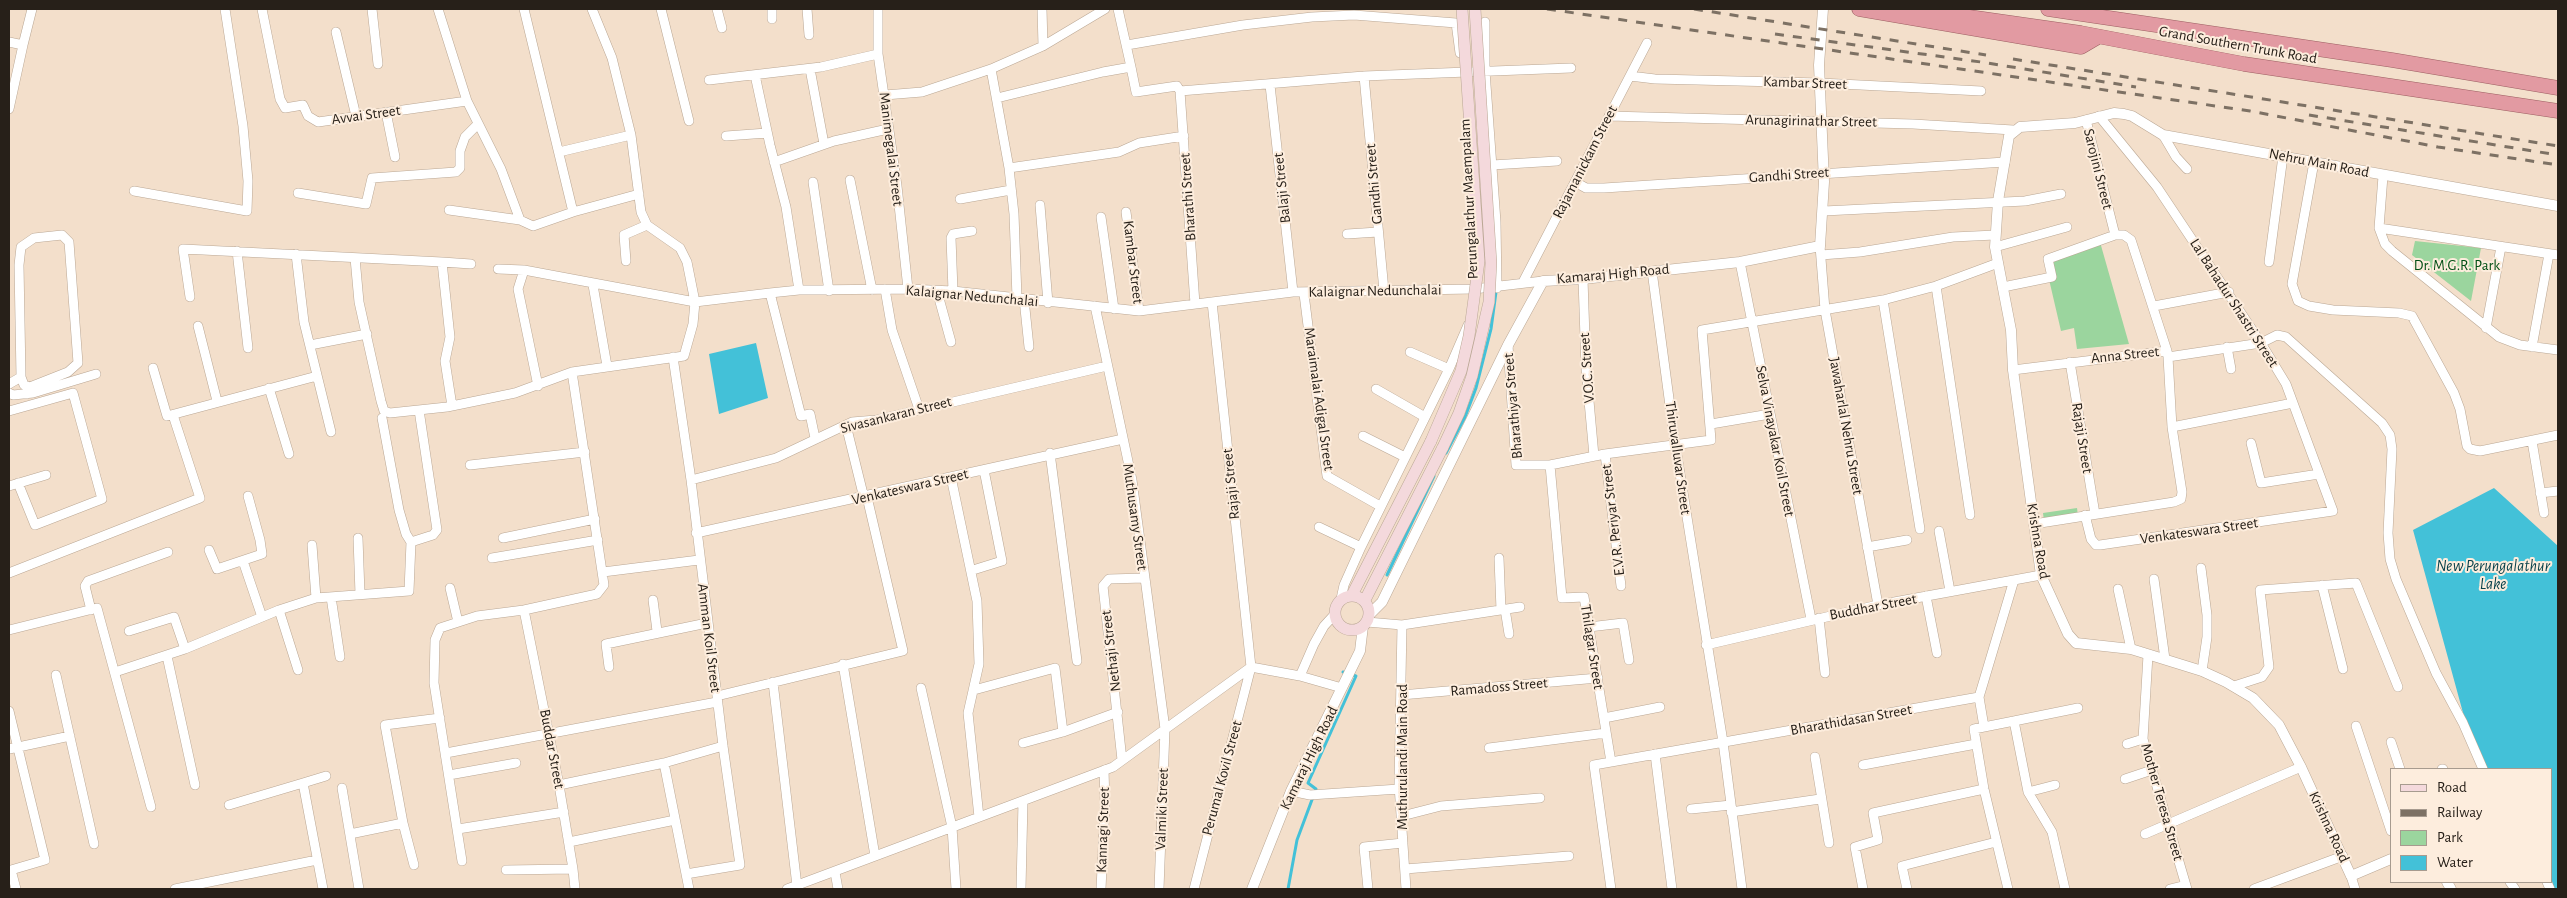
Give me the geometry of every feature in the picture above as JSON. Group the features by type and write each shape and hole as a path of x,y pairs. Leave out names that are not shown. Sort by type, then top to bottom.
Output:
{"highway":[{"path":"1859,9 2081,47 2098,37"},
{"name":"Grand Southern Trunk Road","path":"1913,9 2098,37 2244,64 2558,111"},
{"name":"Grand Southern Trunk Road","path":"2048,9 2392,60 2558,88"},
{"path":"2112,9 2131,21"}],"main road":[{"name":"Perungalathur Maempalam","path":"1346,597 1431,441 1461,371 1471,327 1479,261 1462,9"},
{"name":"Perungalathur Maempalam","path":"1364,600 1459,413 1472,376 1489,302 1491,263 1475,9"},
{"path":"1346,597 1364,600 1366,621 1352,630 1346,629 1337,622 1336,606 1346,597"}],"street":[{"path":"9,108 32,9"},
{"path":"134,191 247,211 248,180 243,126 225,9"},
{"name":"Avvai Street","path":"262,9 280,100 285,108 303,105 308,116 318,122 467,101"},
{"path":"372,9 378,64"},
{"path":"438,9 467,101 501,169 520,220"},
{"path":"524,9 573,212"},
{"path":"355,258 359,302 384,410 390,413 452,406 515,393 572,372 684,356 693,324 696,302 687,262 680,248 647,225 641,212 631,135 612,58 592,9"},
{"path":"661,9 689,121"},
{"path":"717,9 722,28"},
{"path":"772,9 772,19"},
{"path":"807,9 809,35"},
{"name":"Manimegalai Street","path":"878,9 878,54 885,95 908,288"},
{"path":"1042,9 1043,46"},
{"path":"885,95 922,92 991,69 1043,46 1105,9"},
{"path":"1118,9 1136,92 1177,86 1180,90 1270,85 1364,76 1571,68"},
{"path":"1824,9 1820,83 1824,211 1821,250 1860,252 1953,237 1995,235"},
{"path":"1127,45 1243,25 1312,16 1354,15 1456,23 1474,206 1477,261 1467,326 1449,369 1380,506 1344,584 1346,597"},
{"path":"1485,22 1485,71 1492,165 1497,288"},
{"path":"336,32 356,116"},
{"path":"9,42 24,45"},
{"name":"Rajamanickam Street","path":"1523,282 1647,43"},
{"path":"709,80 810,68 878,54"},
{"path":"997,98 1131,67"},
{"path":"810,68 824,144"},
{"path":"991,69 1009,168 1020,299 1029,346"},
{"path":"755,76 786,207 799,290"},
{"name":"Gandhi Street","path":"1364,76 1384,291"},
{"name":"Kambar Street","path":"1630,76 1655,79 1820,83 1981,91"},
{"name":"Balaji Street","path":"1270,85 1293,292"},
{"name":"Bharathi Street","path":"1180,90 1195,304"},
{"path":"386,112 396,157"},
{"name":"Nehru Main Road","path":"2086,120 2114,113 2132,116 2163,135 2558,206"},
{"name":"Arunagirinathar Street","path":"1609,116 2013,130"},
{"name":"Lal Bahadur Shastri Street","path":"2099,116 2156,186 2229,292 2286,384 2333,511"},
{"name":"Sarojini Street","path":"2013,130 2020,127 2086,120 2115,235"},
{"path":"298,193 366,204 372,178 456,172 460,168 460,151 465,137 478,124"},
{"path":"774,162 824,144 888,129"},
{"path":"2005,162 2008,136 2013,130"},
{"path":"726,136 767,133"},
{"path":"558,152 631,135"},
{"path":"2163,135 2176,157 2187,169"},
{"path":"1009,168 1119,152 1138,143 1184,136"},
{"path":"2269,262 2283,156"},
{"path":"1492,165 1557,161"},
{"name":"Gandhi Street","path":"1575,182 1586,188 1604,188 2005,162"},
{"name":"Krishna Road","path":"2005,162 1998,201 1995,248 2011,330 2013,370 2041,575 2072,640 2083,645 2131,649 2202,671 2254,698 2279,725 2301,767 2351,876"},
{"path":"2314,162 2292,284 2298,301 2309,306 2333,310 2398,313 2412,316 2454,393 2460,409 2467,446 2475,451 2558,435"},
{"path":"2383,176 2380,228 2385,244 2392,251 2486,328 2511,343 2558,350"},
{"path":"850,180 872,290"},
{"path":"812,182 829,291"},
{"path":"960,199 1011,190"},
{"path":"450,210 520,220 533,226 573,212 639,194"},
{"path":"1824,211 1957,206 1998,201 2025,201 2061,194"},
{"path":"1040,205 1048,302"},
{"name":"Kambar Street","path":"1126,212 1139,311"},
{"path":"1101,217 1114,309"},
{"path":"626,261 624,235 647,225"},
{"path":"1995,248 2067,227"},
{"path":"2380,228 2554,254 2532,347"},
{"path":"953,291 951,238 953,234 972,230"},
{"path":"1347,234 1378,232"},
{"path":"9,393 13,395 27,391 68,372 78,363 69,242 62,235 34,238 21,246 19,266 20,377 27,391 28,405"},
{"path":"2003,287 2052,277 2048,259 2115,235 2124,235 2131,240 2154,306 2168,354 2172,427 2182,492 2181,499 2174,502 2034,524"},
{"path":"2486,328 2501,247"},
{"path":"190,297 184,249 471,264"},
{"name":"Kamaraj High Road","path":"1252,889 1290,791 1360,650 1366,621 1382,602 1508,344 1544,281 1583,279 1740,262 1821,250"},
{"name":"Jawaharlal Nehru Street","path":"1821,250 1825,310 1878,605"},
{"path":"237,251 248,348"},
{"path":"296,254 304,322 331,432"},
{"path":"442,262 450,337 445,361 452,406"},
{"name":"Selva Vinayakar Koil Street","path":"1740,262 1770,414 1826,673"},
{"path":"1550,465 1605,454 1711,440 1702,330 1883,300 1936,286 1998,262"},
{"name":"Kalaignar Nedunchalai","path":"498,269 524,270 593,285 696,302 799,290 885,290 908,288 1139,311 1293,292 1304,294 1497,288 1523,282 1544,281"},
{"path":"524,270 518,290 538,386"},
{"name":"Thiruvalluvar Street","path":"1652,271 1706,645 1723,742 1742,889"},
{"name":"V.O.C. Street","path":"1583,279 1586,368 1594,456"},
{"path":"593,285 606,366"},
{"path":"1936,286 1970,515"},
{"path":"885,290 894,339 920,409"},
{"path":"937,291 951,342"},
{"path":"2154,306 2229,292"},
{"path":"770,293 801,416 810,414 815,438"},
{"name":"Maraimalai Adigal Street","path":"1304,294 1327,476 1380,506"},
{"path":"1883,300 1920,529"},
{"name":"Rajaji Street","path":"1212,302 1250,667"},
{"name":"Muthusamy Street","path":"1095,306 1132,480 1165,729"},
{"path":"198,326 217,401"},
{"path":"310,345 367,334"},
{"name":"Anna Street","path":"2013,370 2070,362 2168,354 2261,343 2277,335 2286,337 2382,423 2390,435 2392,449 2388,533 2390,559 2396,579 2436,674 2463,723 2483,768"},
{"name":"Bharathiyar Street","path":"1508,344 1516,465 1550,465"},
{"path":"2227,347 2231,369"},
{"path":"1410,352 1449,369"},
{"name":"Amman Koil Street","path":"672,357 691,480 699,560 740,865 686,874"},
{"name":"Rajaji Street","path":"2070,362 2095,514"},
{"name":"Sivasankaran Street","path":"691,480 776,458 846,425 1107,366"},
{"path":"153,368 167,416 217,401 317,376"},
{"path":"462,861 434,683 435,640 440,628 477,616 524,610 597,594 604,585 572,372"},
{"path":"27,391 60,387 96,374"},
{"path":"9,384 20,377"},
{"path":"268,388 289,454"},
{"path":"1376,390 1425,417"},
{"path":"9,411 73,393 102,499 35,525 13,484 46,476"},
{"path":"2172,427 2293,402"},
{"path":"411,542 433,535 437,530 419,410"},
{"path":"1711,424 1770,414"},
{"path":"9,573 200,498 173,415"},
{"path":"115,672 167,656 279,610 316,598 409,591 411,542 406,534 399,510 382,418"},
{"path":"446,753 717,699 773,682 903,651 846,425"},
{"path":"1362,436 1405,457"},
{"name":"Venkateswara Street","path":"696,533 865,497 1050,453 1123,439"},
{"path":"2532,441 2544,513"},
{"path":"2251,443 2261,483 2320,474"},
{"path":"470,465 585,452"},
{"path":"1050,453 1077,661"},
{"name":"E.V.R. Periyar Street","path":"1605,454 1621,586"},
{"name":"Thilagar Street","path":"1550,465 1562,598 1584,597 1611,762"},
{"path":"972,570 1002,560 984,470"},
{"path":"951,477 977,601 979,664 968,713 980,817"},
{"path":"2540,493 2558,491"},
{"path":"209,550 217,569 260,556 262,551 248,496"},
{"name":"Venkateswara Street","path":"2085,515 2091,539 2100,545 2333,511"},
{"path":"503,538 595,519"},
{"path":"1319,527 1361,547"},
{"path":"1939,531 1950,591"},
{"path":"358,538 360,594"},
{"path":"492,558 598,540"},
{"path":"1867,547 1908,540"},
{"path":"312,545 316,598"},
{"path":"91,610 85,586 88,581 168,552"},
{"path":"1499,558 1503,609 1508,634"},
{"path":"603,572 699,560"},
{"path":"243,561 262,617"},
{"path":"2201,568 2207,615 2207,637 2202,671"},
{"name":"Buddhar Street","path":"1706,645 1878,605 2041,575"},
{"name":"Nethaji Street","path":"1122,760 1103,586 1109,579 1144,578"},
{"path":"2154,578 2164,659"},
{"path":"1984,727 1979,697 2014,580"},
{"path":"2234,686 2262,677 2269,668 2260,590 2353,584 2359,586 2398,687"},
{"path":"2322,585 2343,669"},
{"path":"450,588 458,622"},
{"path":"2118,589 2131,649"},
{"path":"1926,596 1937,653"},
{"path":"331,597 340,657"},
{"path":"653,600 657,631"},
{"path":"1366,621 1402,625 1520,607"},
{"path":"9,630 98,608 151,807"},
{"path":"279,610 298,670"},
{"name":"Buddar Street","path":"524,610 564,812 574,869 574,889"},
{"path":"1300,676 1324,626 1335,614"},
{"path":"129,631 174,617 185,649"},
{"path":"609,667 606,644 657,631 707,622"},
{"path":"1589,628 1623,623 1629,660"},
{"name":"Muthurulandi Main Road","path":"1402,625 1399,789 1406,889"},
{"name":"Mother Teresa Street","path":"2148,655 2143,739 2187,887"},
{"path":"167,656 195,785"},
{"path":"843,664 875,856"},
{"path":"787,889 1104,770 1122,760 1250,667 1300,676 1342,688"},
{"name":"Perumal Kovil Street","path":"1194,889 1250,667"},
{"path":"974,690 1055,668 1063,732"},
{"path":"56,675 94,844"},
{"name":"Ramadoss Street","path":"1401,695 1598,678"},
{"path":"773,682 797,886"},
{"path":"921,688 952,827 956,889"},
{"name":"Bharathidasan Street","path":"1611,762 1979,697"},
{"path":"1604,718 1660,707"},
{"path":"2008,889 1984,789 1974,729 2078,708"},
{"path":"9,711 13,748 45,860 11,870 16,889"},
{"path":"1023,742 1063,732 1118,712"},
{"path":"414,865 403,823 385,725 440,718"},
{"path":"2014,721 2028,792 2052,832 2065,889"},
{"path":"2356,726 2390,828"},
{"name":"Valmiki Street","path":"1160,889 1165,729"},
{"path":"1489,748 1606,734"},
{"path":"13,748 70,736"},
{"path":"2127,744 2143,739"},
{"path":"2391,742 2400,768"},
{"path":"1863,765 1976,744"},
{"path":"559,785 664,763 723,746"},
{"path":"1655,754 1672,889"},
{"path":"1815,757 1820,799 1829,843"},
{"path":"1611,762 1594,765 1611,889"},
{"path":"664,763 689,889"},
{"path":"449,775 516,764"},
{"path":"2145,834 2301,767"},
{"name":"Kannagi Street","path":"1101,889 1105,804 1104,770"},
{"path":"2125,779 2152,770"},
{"path":"228,805 326,776"},
{"path":"303,783 323,889"},
{"path":"2028,792 2055,785"},
{"path":"342,788 359,889"},
{"path":"1290,791 1314,794 1399,789"},
{"path":"1863,889 1855,847 1878,840 1873,813 1984,789"},
{"path":"1402,816 1441,806 1540,798"},
{"path":"1691,809 1731,808 1820,799"},
{"path":"1022,889 1023,800"},
{"path":"458,828 564,812"},
{"path":"569,842 675,820"},
{"path":"350,834 403,823"},
{"path":"1368,889 1364,847 1403,842"},
{"path":"1907,889 1902,866 1996,842"},
{"path":"1405,869 1569,856"},
{"path":"2254,889 2343,856"},
{"path":"2355,889 2351,876 2390,859"},
{"path":"175,889 221,885 317,860"},
{"path":"506,870 574,869"},
{"path":"835,872 838,889"},
{"path":"2170,889 2187,887"}],"green space":[{"name":"Dr. M.G.R. Park","path":"2415,241 2481,248 2471,301 2412,255"},
{"path":"2100,242 2129,344 2077,349 2074,328 2061,331 2048,275 2051,255"},
{"path":"2077,508 2078,516 2044,521 2043,513"}],"water":[{"path":"756,343 768,398 719,414 709,354"},
{"name":"New Perungalathur Lake","path":"2494,488 2558,546 2558,889 2553,889 2551,883 2552,768 2483,768 2474,753 2413,530"}],"waterway":[{"path":"1446,453 1465,417 1476,388 1491,329 1496,292"},
{"path":"1387,575 1434,476"},
{"path":"1288,889 1297,840 1316,789 1308,783 1356,676 1343,672"}],"railway":[{"path":"1547,9 2250,111 2438,147 2558,165"},
{"path":"1694,9 1986,55"},
{"path":"1775,34 1981,62 2136,87"},
{"path":"2013,59 2558,146"},
{"path":"2309,115 2558,155"}]}
